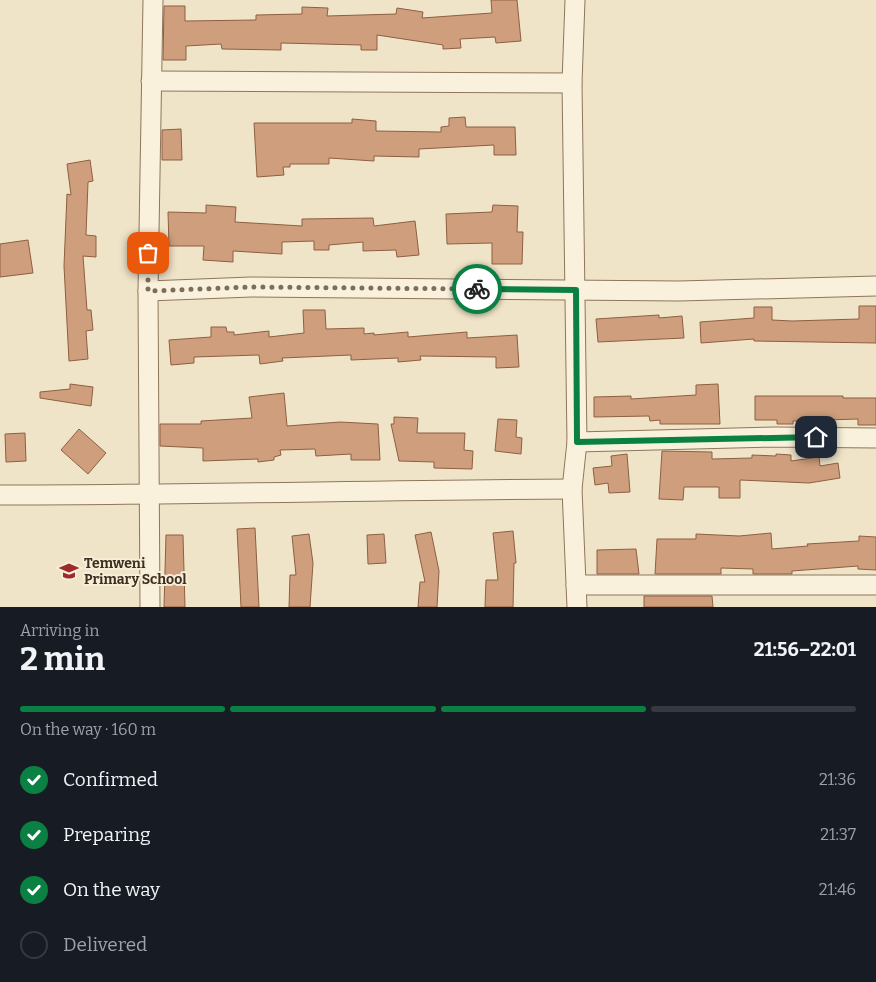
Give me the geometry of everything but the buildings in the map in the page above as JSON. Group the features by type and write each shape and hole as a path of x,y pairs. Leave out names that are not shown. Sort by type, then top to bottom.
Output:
{"street":[{"path":"150,607 148,291 152,0"},
{"path":"575,0 572,83 577,442 572,489 577,607"},
{"path":"151,81 572,83"},
{"path":"148,291 251,287 678,291 876,286"},
{"path":"577,442 776,437 876,438"},
{"path":"0,495 148,495 337,490 572,489"},
{"path":"576,585 876,585"}],"way so far":[{"path":"148,253 148,291 251,287 477,289"}],"place":[{"name":"Temweni Primary School","path":"69,571"}],"route":[{"path":"477,289 576,290 577,442 816,437"}]}
